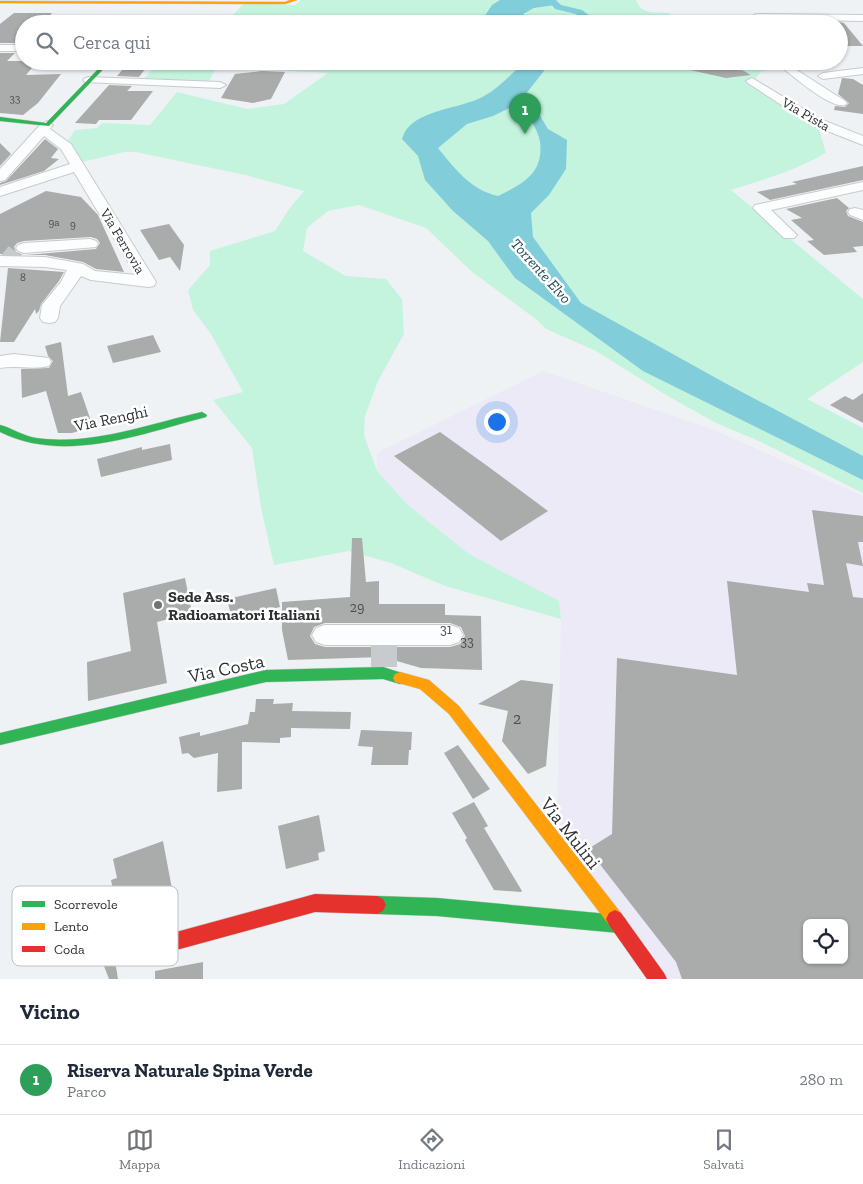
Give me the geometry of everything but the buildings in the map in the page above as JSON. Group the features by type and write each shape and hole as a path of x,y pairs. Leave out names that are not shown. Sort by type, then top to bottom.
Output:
{"street":[{"path":"0,2 167,1 285,3 296,0"},
{"path":"154,15 167,1"},
{"path":"848,19 863,18"},
{"path":"0,48 15,48"},
{"path":"0,177 100,70"},
{"path":"792,70 841,103"},
{"path":"823,76 863,71"},
{"path":"89,80 220,85"},
{"name":"Via Pista","path":"752,81 816,122 863,141"},
{"path":"0,119 45,127"},
{"name":"Via Ferrovia","path":"9,256 77,267 91,275 148,282 66,147 45,127"},
{"path":"0,192 78,166"},
{"path":"789,234 760,208 863,186"},
{"path":"40,272 7,273 9,256 90,244"},
{"path":"50,318 52,305 68,284 77,267"},
{"path":"0,362 14,360 42,362"},
{"name":"Via Renghi","path":"0,428 16,437 61,445 96,441 202,415"},
{"path":"325,635 384,655 450,635"},
{"name":"Via Costa","path":"0,739 266,676 384,655 424,684 454,710"},
{"name":"Via Mulini","path":"454,710 619,924 658,979"},
{"path":"178,941 315,903 437,907 619,924"}],"shaded area":[{"path":"543,371 712,429 863,496 863,979 666,979 557,827 561,619 559,602 469,554 408,505 377,471 377,453"}],"green space":[{"path":"301,0 636,0 638,5 645,10 669,13 670,15 233,15 244,3 295,5"},
{"path":"151,70 215,70 208,83 143,80"},
{"path":"274,70 771,70 762,71 753,82 818,126 826,153 791,170 731,190 863,299 863,362 807,399 863,428 863,493 761,442 716,423 666,395 596,351 546,329 537,320 471,271 426,228 359,205 328,211 307,228 303,251 346,276 386,279 402,299 404,334 378,381 365,416 364,435 377,471 408,505 469,554 559,601 561,619 445,586 391,563 349,551 274,565 261,508 252,448 213,400 243,392 211,334 193,310 188,290 210,265 210,251 275,231 289,209 304,191 245,175 136,152 124,152 82,162 68,140 75,130 97,128 102,123 150,125 177,92 247,109 284,104 328,73"}],"water":[{"path":"500,0 554,0 555,5 534,8 523,14 524,15 485,15 492,5"},
{"name":"Torrente Elvo","path":"516,70 545,70 518,104 493,116 467,124 438,148 457,171 480,189 498,196 523,182 535,170 540,153 539,138 526,110 539,114 548,129 567,140 566,169 549,195 531,213 533,237 581,303 725,383 863,456 863,480 643,371 515,278 488,241 453,211 425,180 418,156 402,139 407,129 425,116 474,101 490,93"}],"waterway":[{"path":"552,0 558,7 579,12 584,15"}],"tunnel":[{"path":"8,260 15,251"},
{"path":"384,646 384,667"}],"traffic: fast":[{"path":"0,119 47,125 100,70"},
{"path":"0,428 31,440 76,443 119,436 202,415"},
{"path":"0,739 266,676 383,673 400,678"},
{"path":"377,905 437,907 619,924"}],"traffic: slow":[{"path":"0,2 285,3 295,0"},
{"path":"400,678 424,684 454,710 615,919"}],"traffic: jam":[{"path":"178,941 315,903 377,905"},
{"path":"615,919 658,979"}],"place":[{"name":"Riserva Naturale Spina Verde","path":"525,134"},
{"name":"Sede Ass. Radioamatori Italiani","path":"158,605"}]}
